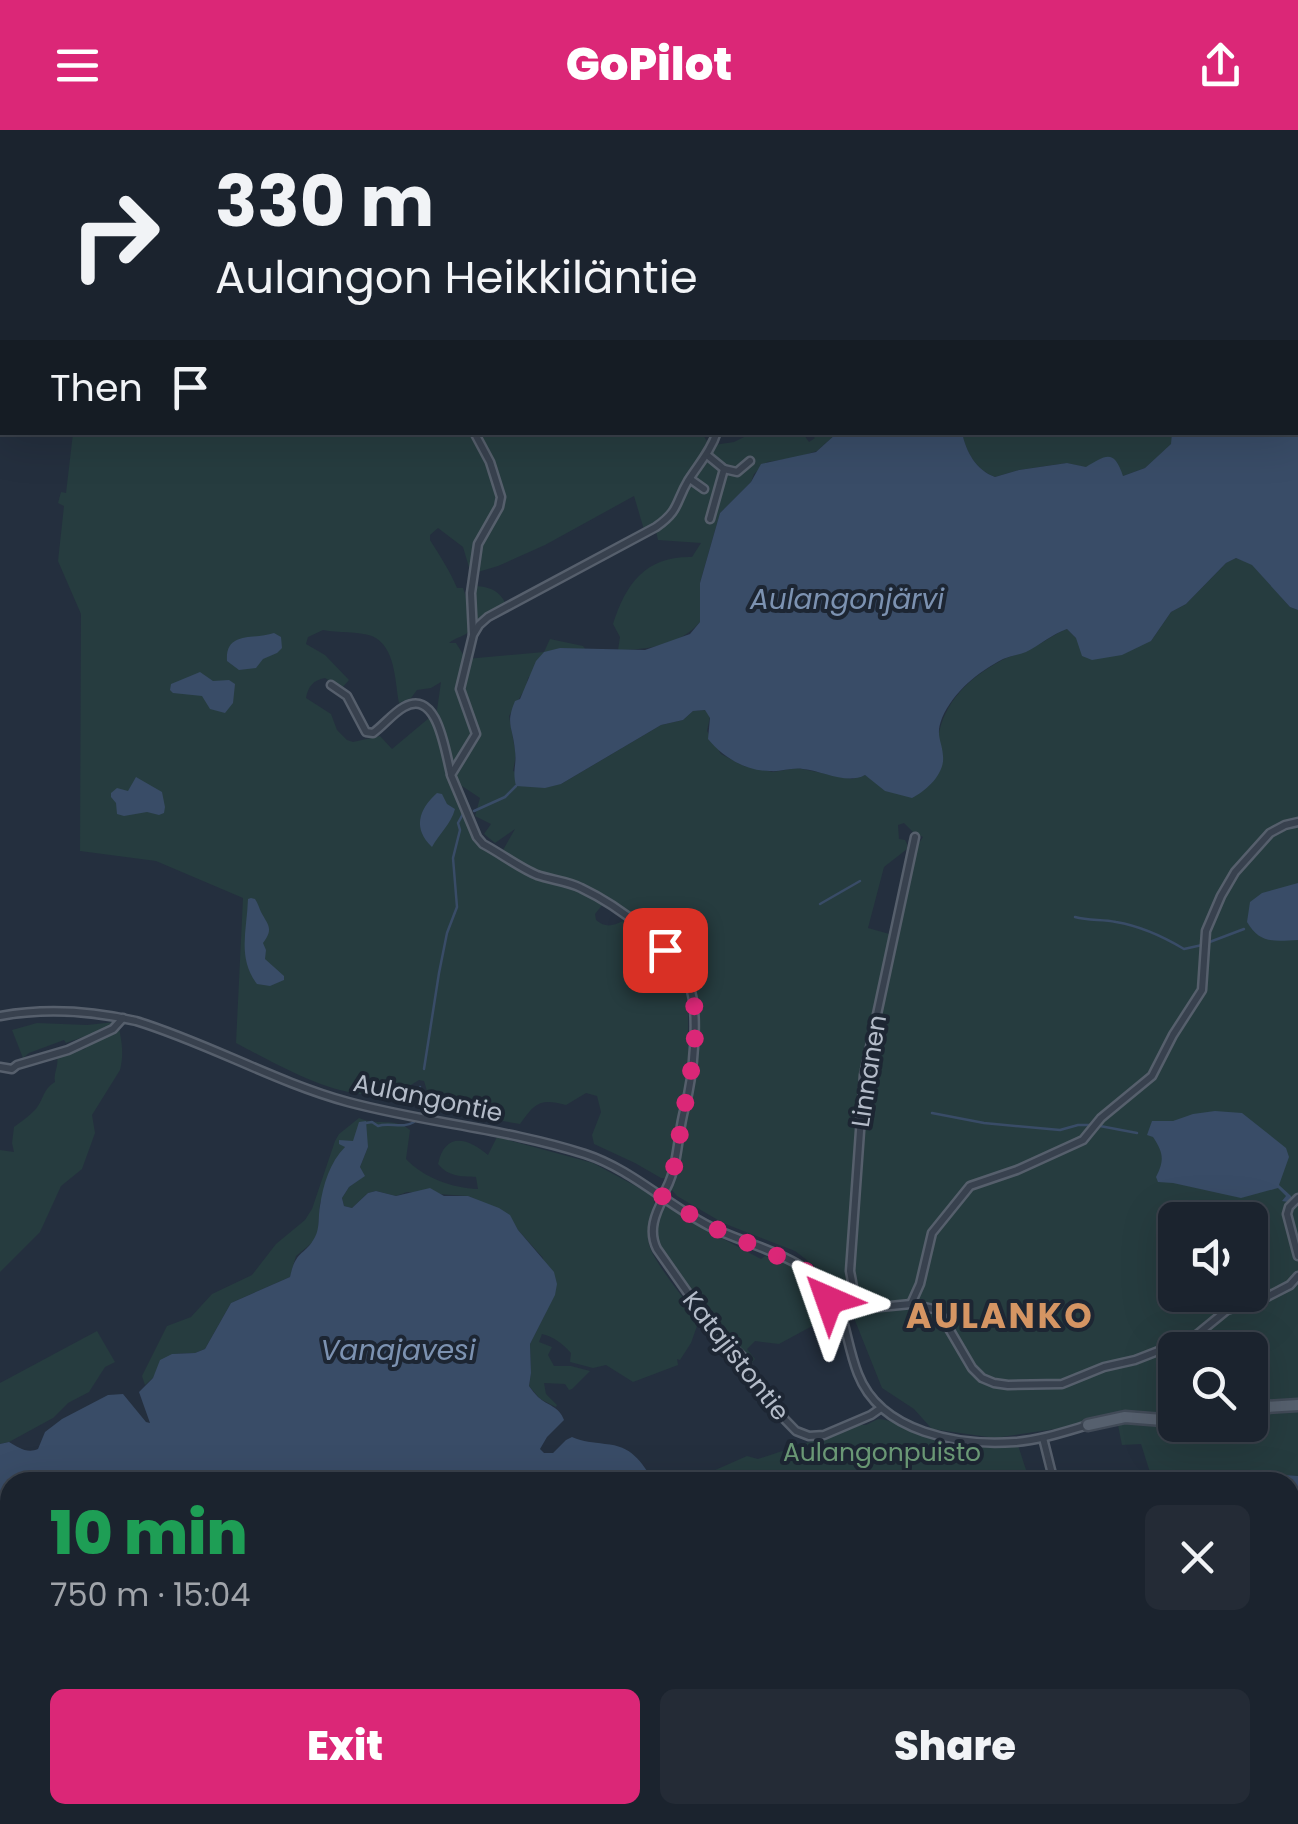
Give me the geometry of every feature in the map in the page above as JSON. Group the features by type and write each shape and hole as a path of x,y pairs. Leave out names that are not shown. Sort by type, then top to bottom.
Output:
{"main road":[{"path":"1268,1407 1298,1405"},
{"path":"1088,1425 1124,1417 1158,1420"}],"street":[{"path":"474,635 471,593 478,544 501,497 490,462 476,435"},
{"path":"451,775 476,734 460,689 479,625 672,516 716,435"},
{"path":"707,454 724,469 738,472 750,461"},
{"path":"710,520 724,469"},
{"path":"690,479 704,489"},
{"name":"Katajistontie","path":"331,685 347,696 362,730 370,733 402,708 415,703 426,706 436,717 451,775 477,837 534,874 580,887 630,918 665,950 688,981 693,996 692,1066 677,1162 653,1227 653,1241 710,1326 744,1358 761,1395 796,1431 809,1436 824,1434 880,1408"},
{"path":"911,1304 932,1233 970,1186 1018,1170 1083,1140 1101,1118 1152,1076 1172,1035 1202,990 1206,930 1220,896 1235,872 1270,833 1298,822"},
{"name":"Linnanen","path":"856,1309 850,1271 864,1075 915,837"},
{"name":"Aulangontie","path":"2,1015 70,1012 123,1018 171,1032 345,1101 590,1156 622,1171 723,1233 788,1259 819,1281 841,1312 858,1373 880,1408"},
{"path":"0,1066 12,1069 68,1050 114,1028 123,1018"},
{"path":"1298,1198 1287,1214 1298,1256"},
{"path":"841,1312 911,1304 938,1310 982,1378 1008,1385 1062,1384 1194,1337 1226,1310 1261,1300 1290,1286 1298,1276"},
{"path":"880,1408 904,1423 947,1437 1001,1442 1043,1438 1088,1425"},
{"path":"1043,1438 1052,1472"}],"green space":[{"path":"73,435 703,435 707,441 710,435 716,435 714,445 748,435 804,435 809,442 815,438 811,435 835,435 817,451 767,462 720,513 700,583 700,622 663,645 618,650 620,637 613,624 618,609 632,585 650,567 662,561 692,557 701,543 658,540 655,527 645,533 634,496 545,545 471,574 463,547 438,528 430,535 457,588 463,588 466,597 472,586 484,587 498,593 507,607 479,625 469,623 471,630 449,643 456,643 466,659 544,652 550,639 586,650 560,648 528,678 509,716 516,755 513,771 561,784 661,725 683,720 693,711 706,710 710,717 707,731 721,754 744,766 773,772 797,768 852,779 868,777 938,738 946,713 960,692 1002,660 1067,629 1076,638 1151,641 1171,612 1186,604 1226,563 1236,558 1252,564 1290,607 1298,610 1298,1401 1268,1402 1268,1332 1158,1332 1158,1415 1126,1412 1062,1428 995,1438 932,1429 914,1409 882,1388 848,1303 829,1277 795,1251 723,1223 670,1188 678,1161 695,1031 689,980 632,917 580,882 561,879 557,885 603,904 595,914 600,923 623,921 643,933 672,964 688,996 685,1091 674,1137 672,1167 666,1178 594,1144 592,1135 601,1112 597,1096 586,1093 566,1105 539,1104 520,1124 440,1110 436,1101 429,1098 424,1081 419,1080 400,1085 391,1094 360,1094 329,1087 236,1043 243,898 156,861 80,851 81,614 58,561 64,506 58,503 61,492 66,493","holes":["323,630 372,636 390,656 399,703 417,690 441,682 436,717 453,780 480,798 475,816 491,824 484,834 495,843 515,829 498,859 478,844 460,811 433,721 429,718 392,749 380,736 353,742 337,730 331,714 306,698 317,680 325,678 342,688 349,680 325,655 306,644 308,637","904,823 923,837 919,843 915,837 893,935 868,928 884,867 907,849 905,840 899,839 898,825"]},
{"path":"963,435 1172,435 1172,444 1145,468 1123,476 1067,463 995,477 982,470"},
{"path":"115,1022 114,1026 66,1043 64,1040 23,1058 12,1030 37,1023"},
{"path":"119,1028 120,1070 92,1115 95,1133 82,1169 61,1186 40,1232 0,1272 0,1150 14,1152 14,1127 35,1110 55,1082 57,1056 85,1049 87,1044"},
{"path":"359,1118 398,1124 410,1130 406,1159 430,1177 458,1187 478,1189 476,1177 451,1174 438,1164 446,1147 451,1142 465,1142 488,1155 497,1137 593,1163 656,1197 648,1232 652,1252 708,1329 697,1326 691,1343 677,1359 678,1365 633,1382 606,1365 593,1368 570,1362 568,1349 542,1334 539,1342 552,1347 548,1355 554,1366 590,1371 569,1390 565,1384 544,1383 546,1394 556,1407 540,1399 529,1386 530,1344 546,1312 543,1258 509,1215 468,1196 407,1192 396,1196 376,1191 352,1208 344,1206 342,1198 349,1187 364,1176 360,1167 368,1147 353,1142 342,1144 345,1147 320,1203 318,1234 296,1256 290,1277 231,1303 205,1349 172,1354 145,1385 142,1376 167,1326 191,1317 212,1294 252,1275 276,1244 305,1220 335,1141"},
{"path":"665,1203 761,1259 765,1256 795,1268 819,1289 807,1295 814,1325 779,1344 755,1341 747,1349 755,1359 751,1364 695,1300 659,1246 655,1224"},
{"path":"97,1331 115,1362 105,1367 89,1392 68,1403 53,1418 0,1444 0,1383"},
{"path":"1298,1411 1298,1472 1150,1472 1141,1444 1122,1445 1117,1420 1158,1424 1158,1442 1268,1442 1268,1412"},
{"name":"Aulangonpuisto","path":"878,1419 941,1439 1017,1442 1027,1472 711,1472 747,1456 758,1459"}],"water":[{"name":"Aulangonjärvi","path":"835,435 963,435 973,459 995,477 1067,463 1086,467 1109,457 1123,476 1145,468 1171,444 1172,435 1298,435 1298,610 1290,607 1252,565 1236,558 1226,563 1186,604 1171,612 1151,641 1122,655 1092,660 1082,656 1076,638 1067,629 1026,652 1003,659 968,683 947,708 939,729 941,769 912,798 885,791 865,775 843,778 803,769 770,771 743,766 708,739 710,718 705,710 661,725 561,784 545,788 516,786 510,715 536,661 544,652 560,648 645,650 690,634 700,622 700,583 720,513 751,482 761,464 816,452"},
{"path":"274,633 281,637 282,648 256,668 239,670 227,661 228,651 236,640"},
{"path":"200,672 213,681 229,680 235,684 233,703 225,713 210,709 202,696 170,690 171,684"},
{"path":"136,777 162,792 164,813 117,814 111,793 117,788 128,791"},
{"path":"437,793 455,809 432,847 422,833 420,820"},
{"path":"1298,883 1298,940 1275,941 1257,934 1247,922 1250,902 1262,893"},
{"path":"251,898 269,927 263,943 265,959 284,976 284,980 270,986 257,984 247,964 245,933"},
{"path":"1215,1111 1242,1113 1286,1148 1289,1157 1279,1185 1291,1200 1282,1201 1286,1196 1278,1188 1241,1198 1158,1182 1161,1152 1153,1137 1147,1135 1152,1121 1173,1121"},
{"name":"Vanajavesi","path":"366,1121 368,1147 360,1167 365,1176 349,1187 342,1198 344,1206 352,1208 376,1191 396,1196 430,1188 444,1196 468,1196 510,1215 554,1272 555,1295 530,1344 529,1386 564,1420 540,1449 553,1453 572,1437 614,1445 635,1456 648,1472 0,1472 0,1444 9,1442 26,1450 38,1449 45,1432 108,1395 123,1394 150,1423 139,1392 153,1378 160,1360 205,1349 231,1303 290,1277 298,1257 317,1233 325,1182 345,1147 339,1140 353,1141 359,1122"}],"waterway":[{"path":"474,811 505,797 516,786"},
{"path":"424,1069 447,933 457,907 453,858 463,814"},
{"path":"820,904 860,881"},
{"path":"1075,917 1134,926 1184,949 1202,945"},
{"path":"1207,943 1244,929"},
{"path":"417,1102 420,1087"},
{"path":"932,1113 984,1123 1060,1130 1091,1125"},
{"path":"366,1123 378,1126 414,1122"},
{"path":"1100,1126 1137,1133"}],"district":[{"name":"AULANKO","path":"1000,1315"}],"route":[{"path":"665,950 688,981 693,996 694,1030 677,1162 662,1196 705,1224 798,1265 819,1281 829,1300"}]}
